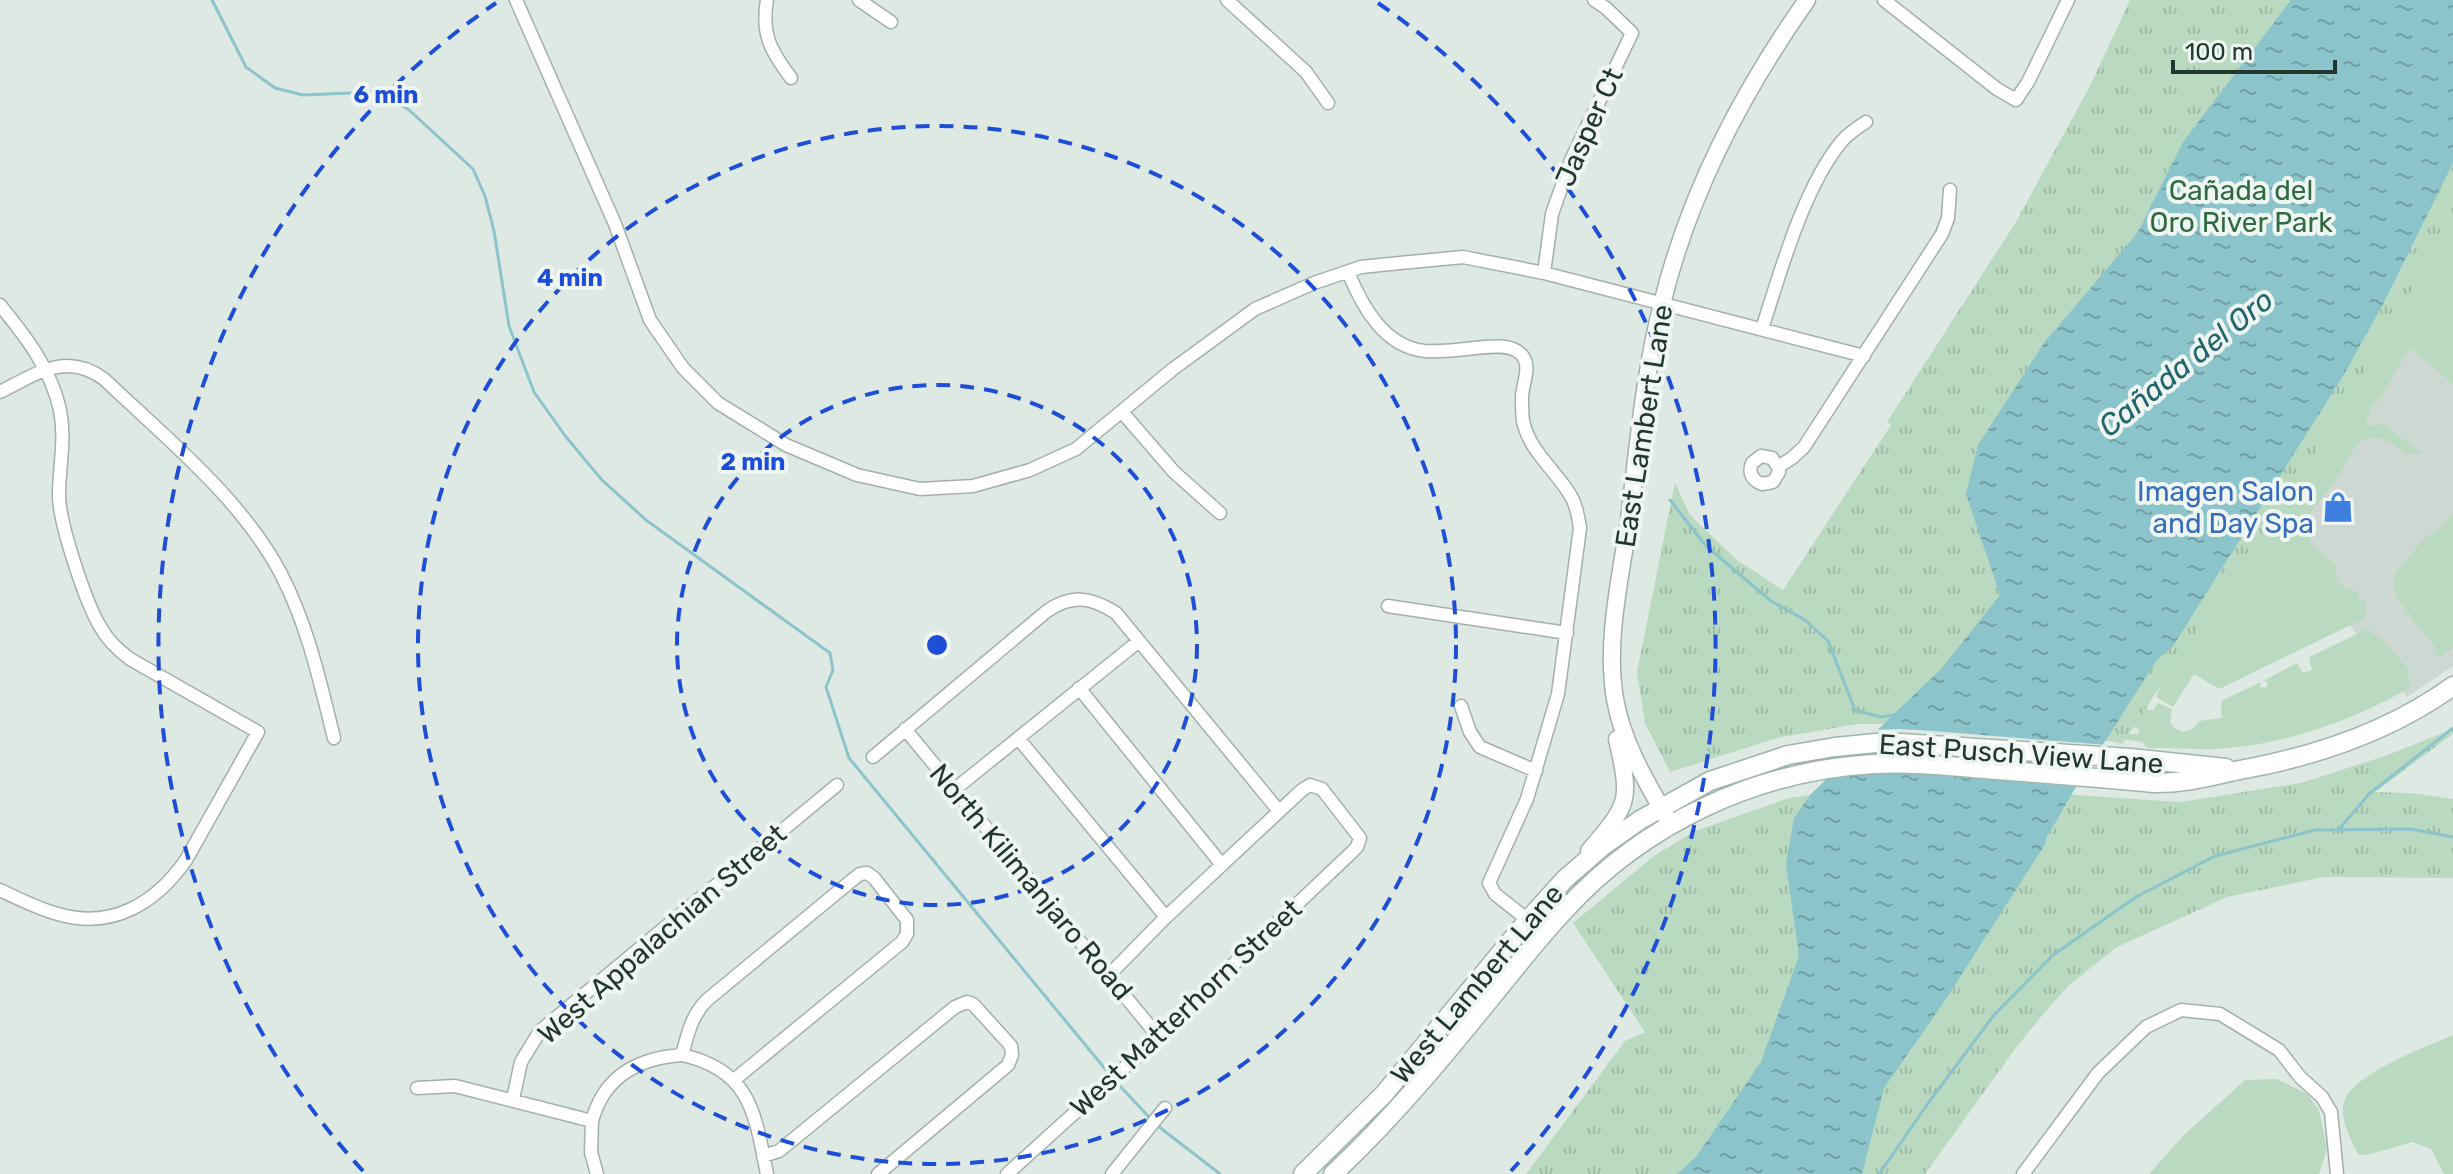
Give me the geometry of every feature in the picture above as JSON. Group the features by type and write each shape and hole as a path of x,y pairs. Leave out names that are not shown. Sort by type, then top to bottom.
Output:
{"main road":[{"name":"East Pusch View Lane","path":"1677,821 1726,798 1774,781 1863,765 1925,765 2173,784 2304,756 2364,736 2425,705 2453,686"},
{"name":"East Pusch View Lane","path":"1661,806 1688,791 1779,757 1862,744 1926,743 2130,758 2190,766 2248,768"},
{"name":"West Lambert Lane","path":"1303,1174 1384,1094 1565,879 1612,839 1661,806"},
{"name":"West Lambert Lane","path":"1333,1174 1429,1073 1580,893 1625,855 1677,821"},
{"path":"1429,1073 1433,1053 1482,990 1481,977"}],"street":[{"path":"516,0 615,224 650,320 683,368 718,403 786,445 857,475 920,489 973,486 1030,470 1076,449 1173,369 1255,309 1314,283 1361,267 1463,257 1544,273 1864,356"},
{"path":"767,0 767,38 775,56 791,78"},
{"path":"859,0 891,22"},
{"path":"1227,0 1306,72 1328,103"},
{"name":"Jasper Ct","path":"1544,273 1552,214 1571,160 1632,33 1594,0"},
{"name":"East Lambert Lane","path":"1677,821 1661,806 1631,753 1615,702 1612,668 1616,610 1648,372 1662,303 1690,215 1725,133 1767,58 1807,0"},
{"path":"1884,0 1997,89 2016,100 2068,0"},
{"path":"1762,329 1782,265 1815,186 1843,139 1866,122"},
{"path":"1778,467 1804,447 1942,234 1948,218 1950,190"},
{"path":"1348,272 1359,300 1380,328 1400,342 1423,351 1501,347 1515,350 1523,357 1528,373 1522,394 1523,422 1537,452 1571,495 1580,528 1558,694 1536,771 1509,842 1489,883 1495,894 1528,920"},
{"path":"0,305 31,343 46,370 60,410 63,439 59,494 61,519 99,625 115,647 130,659 258,732 186,860 165,887 142,905 122,914 80,918 47,911 0,890"},
{"path":"0,392 46,370 76,365 92,369 211,481 247,523 280,571 310,646 334,738"},
{"path":"1122,412 1174,472 1220,513"},
{"path":"873,757 1047,611 1075,599 1096,601 1116,613 1279,811 1108,976"},
{"path":"1388,606 1567,633"},
{"path":"955,789 1139,641"},
{"path":"1079,688 1222,865"},
{"path":"1565,879 1614,821 1625,798 1626,777 1615,727 1615,702"},
{"path":"1461,706 1470,732 1480,747 1536,771"},
{"name":"North Kilimanjaro Road","path":"905,729 1157,1035"},
{"path":"1018,738 1166,917"},
{"name":"West Appalachian Street","path":"513,1099 521,1062 540,1031 837,785"},
{"name":"West Matterhorn Street","path":"1007,1174 1357,847 1360,838 1317,786 1310,785 1302,790 1279,811"},
{"path":"682,1055 691,1021 707,1000 851,881 867,873 907,920 907,934 902,942 734,1080"},
{"path":"763,1156 779,1151 955,1007 967,1002 978,1007 1011,1046 1008,1065 878,1174"},
{"path":"2023,1174 2098,1073 2146,1027 2181,1010 2220,1014 2279,1050 2300,1077 2322,1097 2331,1112 2337,1174"},
{"path":"597,1174 591,1152 592,1121 600,1097 624,1073 640,1063 682,1055 709,1063 734,1080 749,1104 767,1174"},
{"path":"417,1088 455,1086 592,1121"},
{"path":"1112,1174 1165,1108"}],"shaded area":[{"path":"2453,217 2453,666 2407,697 2279,536"}],"green space":[{"name":"Cañada del Oro River Park","path":"2130,0 2453,0 2453,214 2340,416 2122,744 2092,737 1905,724 1857,724 1777,738 1670,772 1645,723 1637,672 1675,483 1690,515 1737,560 1783,590 1891,425 1887,422 2016,222 2091,84"},
{"path":"2453,191 2453,384 2410,348 2377,403 2372,402 2367,421 2367,426 2383,424 2423,454 2406,454 2378,438 2358,443 2335,481 2301,525 2303,538 2312,537 2309,542 2338,567 2337,581 2358,592 2366,603 2363,619 2219,689 2194,674 2173,707 2156,697 2161,684"},
{"path":"2453,514 2453,647 2442,656 2435,654 2435,646 2412,620 2410,612 2403,617 2406,609 2397,596 2394,583 2396,572 2425,538"},
{"path":"2370,628 2370,632 2382,639 2409,670 2410,680 2408,689 2365,711 2297,735 2227,748 2147,748 2142,742 2122,739 2126,734 2138,734 2139,730 2133,726 2145,708 2153,711 2158,703 2172,709 2170,722 2183,732 2194,728 2199,721 2222,718 2223,700 2261,682 2260,687 2266,688 2268,682 2263,681 2297,663 2303,673 2312,670 2309,657"},
{"path":"2453,729 2453,734 2375,792 2453,799 2453,878 2324,877 2227,897 2117,947 2069,985 2045,1012 1925,1174 1526,1174 1625,1041 1645,1032 1573,923 1654,856 1695,831 1789,798 1861,787 1945,786 2180,802 2301,783 2385,756"},
{"path":"2453,1035 2453,1174 2444,1174 2431,1149 2412,1142 2359,1155 2343,1115 2344,1102 2350,1092 2391,1062"},
{"path":"2277,1079 2307,1094 2319,1110 2327,1149 2319,1174 2149,1174 2184,1135 2245,1080"}],"water":[{"name":"Cañada del Oro","path":"2291,0 2453,0 2453,163 2383,304 2343,376 2173,646 2156,661 2073,792 2044,846 1942,1005 1884,1088 1862,1174 1677,1174 1696,1157 1761,1062 1799,956 1786,864 1794,818 1811,794 1942,668 2000,595 1966,494 1978,445 2044,343 2138,232 2183,142"}],"pier":[{"path":"1899,729 2107,745 2080,787 1922,774 1866,774 1819,780 1871,730"}],"waterway":[{"path":"212,0 246,67 275,88 303,95 375,92 408,109 473,169 485,196 494,231 509,326 534,392 602,480 646,520 830,653 833,670 826,687 849,758 1106,1070"},
{"path":"1670,500 1706,546 1771,601 1805,620 1828,641 1855,710 1881,717 1894,715"},
{"path":"2340,828 2369,794 2453,728"},
{"path":"1879,1174 1994,1015 2053,955 2136,897 2215,856 2315,830 2411,829 2453,837"},
{"path":"1119,1085 1148,1116"},
{"path":"1158,1126 1220,1174"}],"place":[{"name":"Imagen Salon and Day Spa","path":"2338,507"}]}
